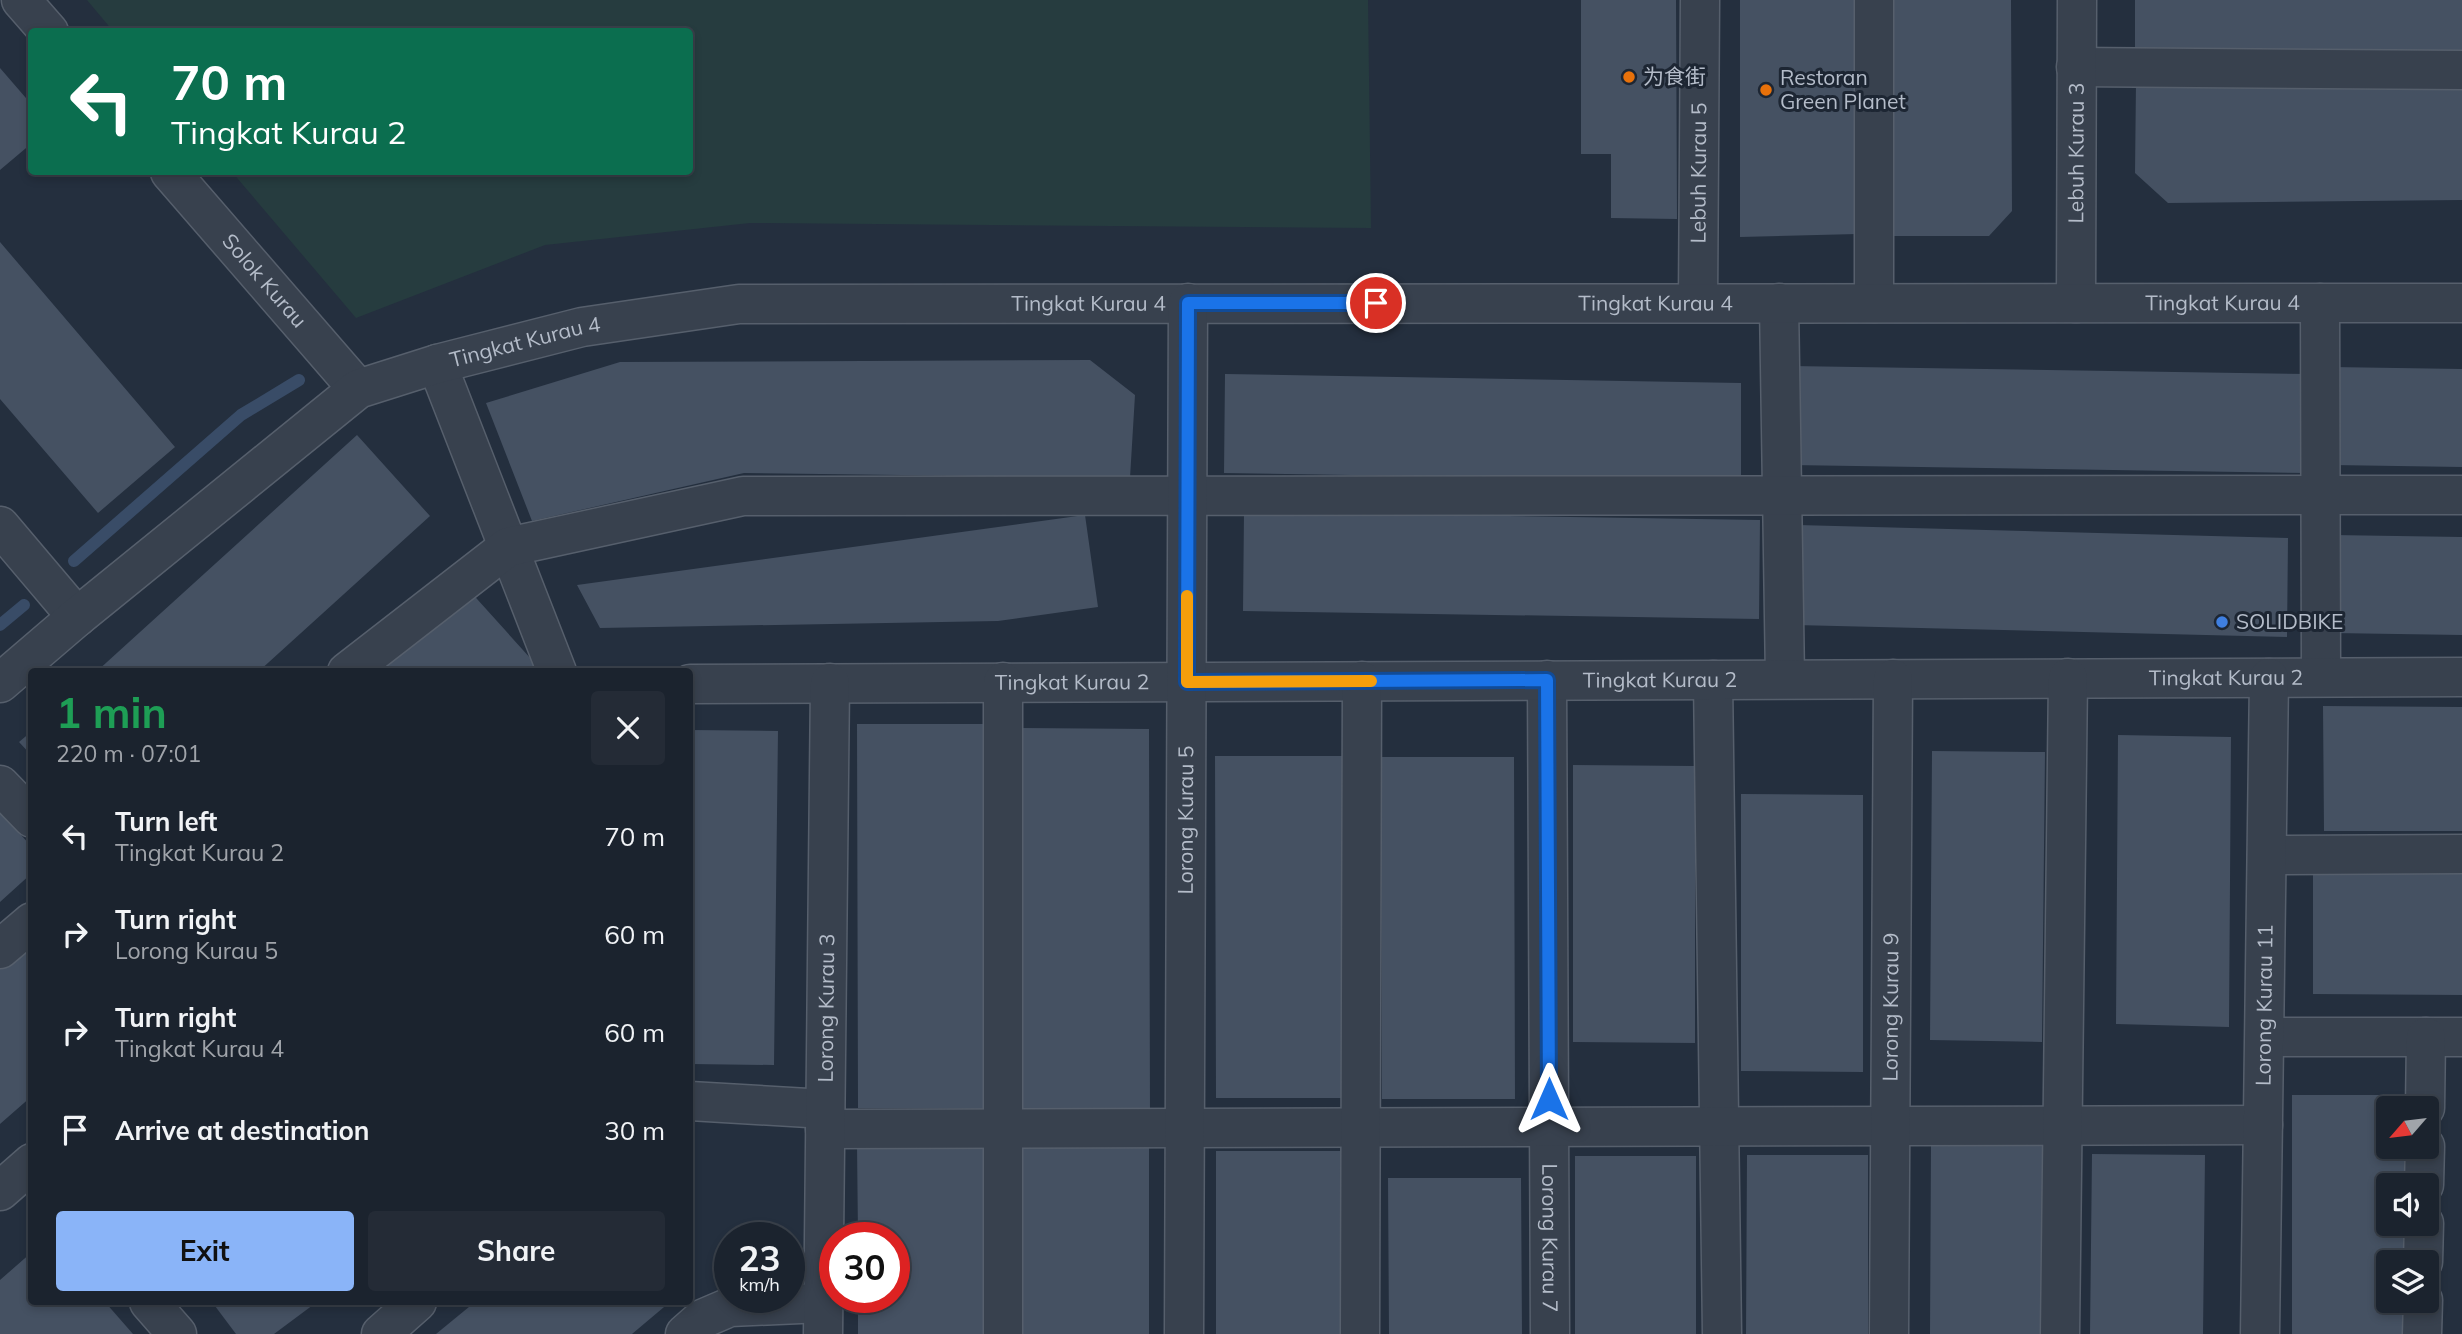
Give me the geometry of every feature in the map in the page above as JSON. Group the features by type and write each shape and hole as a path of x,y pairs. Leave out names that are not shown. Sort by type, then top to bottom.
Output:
{"street":[{"path":"21,0 46,28"},
{"name":"Lebuh Kurau 5","path":"1698,303 1700,0"},
{"path":"1874,0 1874,303"},
{"name":"Lebuh Kurau 3","path":"2076,303 2077,0"},
{"path":"2076,67 2462,69"},
{"name":"Solok Kurau","path":"173,175 358,389"},
{"name":"Lorong Kurau 5","path":"1184,1334 1188,303"},
{"path":"1779,303 1785,679"},
{"path":"2320,303 2321,677"},
{"name":"Tingkat Kurau 4","path":"0,683 358,389 437,364 582,327 739,304 2462,303"},
{"path":"437,364 554,668"},
{"path":"352,668 508,547 743,496 2462,495"},
{"path":"0,526 78,617"},
{"name":"Tingkat Kurau 2","path":"693,684 2462,677"},
{"path":"2060,1334 2068,678"},
{"name":"Lorong Kurau 11","path":"2260,1334 2269,678"},
{"name":"Lorong Kurau 9","path":"1889,1334 1894,679"},
{"name":"Lorong Kurau 7","path":"1547,680 1550,1334"},
{"path":"1713,680 1722,1334"},
{"path":"1360,1334 1362,681"},
{"path":"1003,682 1003,1334"},
{"name":"Lorong Kurau 3","path":"823,1319 831,683"},
{"path":"0,785 28,814"},
{"path":"2267,855 2462,854"},
{"path":"0,949 28,925"},
{"path":"2264,1037 2444,1037 2429,1096"},
{"path":"693,1101 825,1119 1003,1128 2263,1125"},
{"path":"0,1191 28,1168"},
{"path":"152,1305 177,1334"},
{"path":"382,1334 414,1305"},
{"path":"685,1334 702,1319 730,1307 823,1319"},
{"path":"2423,1313 2423,1334"}],"green space":[{"path":"87,0 1368,0 1371,228 750,223 545,245 356,318 235,175 693,175 693,28 110,28"}],"building":[{"name":"为食街","path":"1581,0 1676,0 1677,219 1611,218 1611,154 1581,154"},
{"path":"1740,0 1857,0 1857,234 1740,237"},
{"path":"1893,0 2011,0 2012,211 1989,236 1894,236"},
{"path":"2135,0 2462,0 2462,51 2135,50"},
{"path":"0,68 28,100 28,146 0,170"},
{"path":"2136,81 2462,82 2462,200 2168,203 2135,173"},
{"path":"0,242 175,447 98,513 0,399"},
{"path":"1090,360 1135,395 1130,478 744,473 532,521 486,403 620,362"},
{"path":"1791,366 2308,374 2307,473 1790,465"},
{"path":"2332,367 2462,369 2462,467 2332,465"},
{"path":"1225,374 1741,383 1741,481 1224,473"},
{"path":"357,435 430,516 262,668 100,668"},
{"path":"1244,512 1760,520 1759,619 1243,611"},
{"path":"1085,515 1098,607 998,621 600,628 577,585"},
{"path":"1798,525 2288,538 2287,637 1795,625"},
{"path":"2333,535 2462,537 2462,635 2332,633"},
{"path":"468,589 539,668 380,668"},
{"path":"2323,706 2462,707 2462,831 2324,831"},
{"path":"857,724 984,724 984,1108 858,1108"},
{"path":"1023,728 1149,729 1150,1114 1023,1113"},
{"path":"693,730 778,731 774,1065 693,1064"},
{"path":"28,734 28,752 19,742"},
{"path":"2118,735 2231,737 2229,1027 2116,1024"},
{"path":"1932,751 2045,752 2042,1042 1930,1040"},
{"path":"1215,756 1348,756 1349,1098 1216,1098"},
{"path":"1381,757 1514,757 1515,1099 1382,1099"},
{"path":"1573,765 1695,766 1695,1043 1573,1042"},
{"path":"1741,794 1863,795 1863,1072 1741,1071"},
{"path":"0,812 28,843 28,877 0,902"},
{"path":"2313,869 2462,869 2462,995 2313,994"},
{"path":"28,940 28,1100 0,1124 0,965"},
{"path":"2292,1095 2406,1095 2376,1096 2376,1159 2406,1159 2406,1173 2376,1173 2376,1236 2406,1236 2406,1250 2376,1250 2376,1313 2406,1313 2406,1334 2292,1334"},
{"path":"1023,1143 1149,1143 1149,1334 1023,1334"},
{"path":"984,1144 984,1334 858,1334 858,1313 910,1313 910,1222 858,1222 857,1145"},
{"path":"1931,1144 2044,1145 2042,1334 1930,1334"},
{"path":"1216,1151 1348,1151 1349,1334 1216,1334"},
{"path":"2092,1154 2205,1155 2203,1334 2090,1334"},
{"path":"1747,1155 1868,1155 1868,1334 1746,1334"},
{"path":"1575,1156 1696,1156 1696,1334 1575,1334"},
{"path":"1388,1178 1521,1178 1522,1334 1389,1334"},
{"path":"28,1256 28,1305 108,1305 133,1334 0,1334 0,1280"},
{"path":"214,1305 313,1305 274,1334 236,1334"},
{"path":"471,1305 666,1305 632,1334 436,1334"}],"waterway":[{"path":"74,561 241,415 299,380"},
{"path":"0,625 24,605"}],"slow traffic":[{"path":"1187,596 1187,682 1371,681"}],"place":[{"name":"为食街","path":"1629,77"},
{"name":"Restoran Green Planet","path":"1766,90"},
{"name":"SOLIDBIKE","path":"2222,622"}],"route":[{"path":"1376,303 1188,303 1187,682 1547,680 1549,1099"}]}
